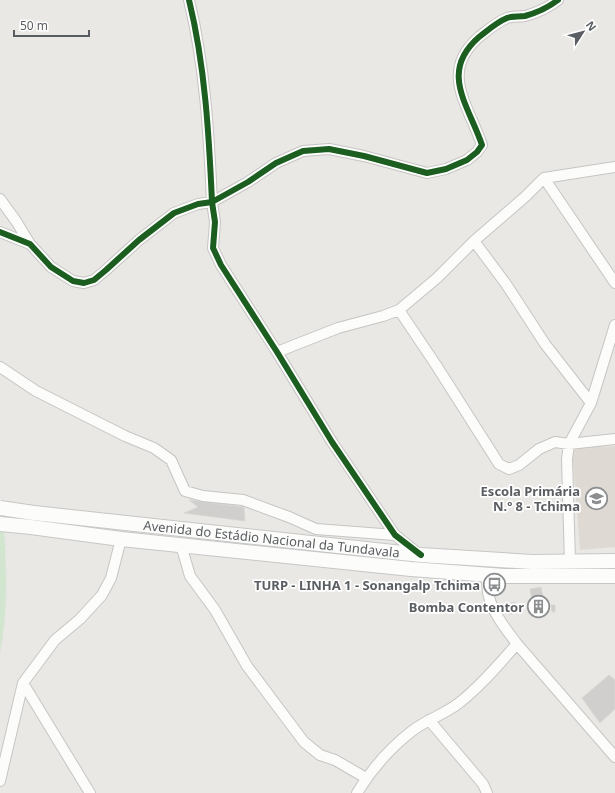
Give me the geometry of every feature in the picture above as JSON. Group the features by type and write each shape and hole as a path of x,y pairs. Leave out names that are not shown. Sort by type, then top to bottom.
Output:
{"street":[{"path":"189,0 206,103 212,202 215,222 213,248 221,265 277,352 332,442 395,536 421,555"},
{"path":"0,199 30,244 51,267 72,281 84,283 94,280 139,240 174,213 198,204 212,202 248,182 276,163 302,151 329,149 364,156 427,173 446,169 467,160 478,152 482,145 461,91 458,78 460,62 472,43 490,28 508,18 526,16 558,0"},
{"path":"277,352 338,328 383,316 399,310 437,278 474,241 526,196 544,178 615,167"},
{"path":"544,178 615,282"},
{"path":"0,232 30,244"},
{"path":"474,241 506,284 545,344 591,403"},
{"path":"399,310 499,464 509,469 519,466 539,449 556,442 569,444 615,439"},
{"path":"570,562 567,459 569,444 591,403 615,325"},
{"path":"0,366 36,391 125,436 154,448 170,460 185,491 203,496 243,500 316,529 395,536"},
{"name":"Avenida do Estádio Nacional da Tundavala","path":"0,508 421,555 500,561 615,561"},
{"name":"Avenida do Estádio Nacional da Tundavala","path":"0,524 121,539 411,569 487,575 615,576"},
{"path":"0,782 23,683 55,640 80,619 102,595 111,578 121,539"},
{"path":"181,545 190,576 215,610 247,666 304,742 320,755 335,760 366,778"},
{"path":"487,575 489,596 495,612 517,644 615,757"},
{"path":"357,793 366,778 388,753 412,731 458,704 488,676 517,644"},
{"path":"23,683 90,793"},
{"path":"429,720 483,784 487,793"}],"shaded area":[{"name":"Escola Primária N.º 8 - Tchima","path":"615,446 615,547 580,550 572,448"}],"green space":[{"path":"0,531 4,531 6,608 0,653"}],"building":[{"path":"189,500 244,507 245,521 184,513 198,507"},
{"path":"541,587 543,597 532,599 530,589"},
{"name":"Bomba Contentor","path":"535,598 540,598 543,615 538,616"},
{"path":"515,602 517,613 509,614 507,604"},
{"path":"551,605 555,605 555,612 552,612"},
{"path":"609,675 615,680 615,709 600,723 582,698"}],"railway":[{"path":"0,491 5,531 7,572 7,592 0,653"}],"cycle path":[{"path":"189,0 203,75 208,126 212,202 248,182 276,163 303,151 329,149 364,156 427,173 446,169 467,160 477,152 482,145 460,89 459,76 461,63 467,50 479,37 503,20 509,17 525,16 534,13 558,0"},
{"path":"0,232 30,244 51,267 73,281 84,283 94,280 139,240 174,213 198,204 212,202 215,222 213,248 221,265 277,352 332,442 395,535 421,555"}],"place":[{"name":"Escola Primária N.º 8 - Tchima","path":"596,498"},
{"name":"TURP - LINHA 1 - Sonangalp Tchima","path":"495,585"},
{"name":"Bomba Contentor","path":"539,607"}]}
